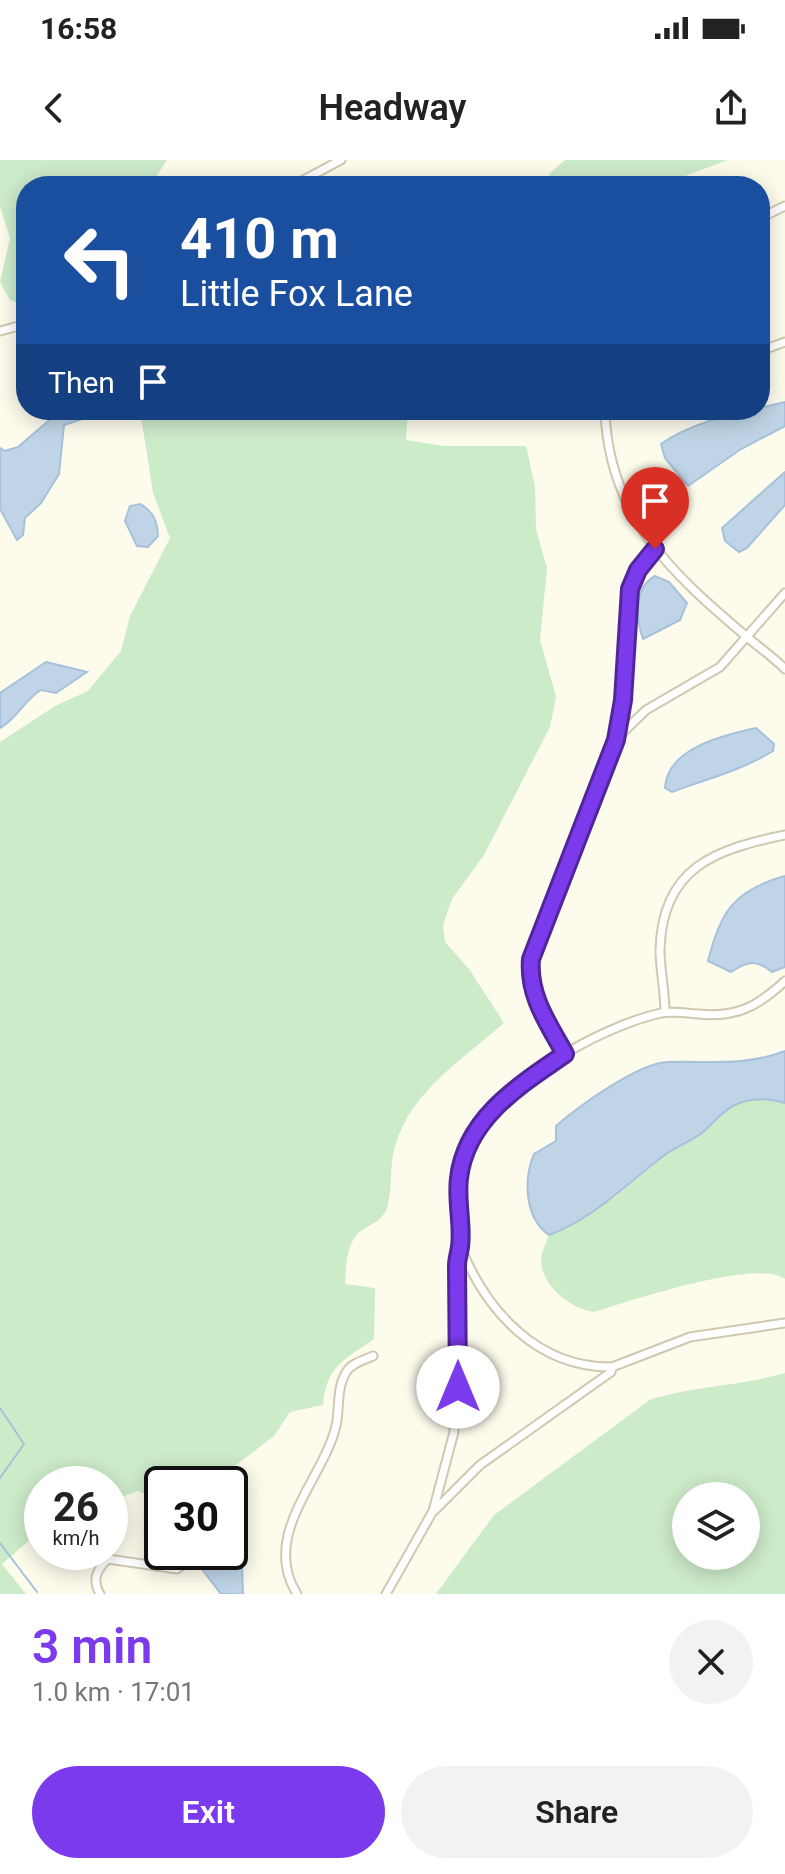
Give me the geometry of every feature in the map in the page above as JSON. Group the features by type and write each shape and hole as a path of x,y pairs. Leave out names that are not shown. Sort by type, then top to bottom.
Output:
{"street":[{"path":"311,176 341,160"},
{"path":"606,420 609,460 616,483 635,522 655,549 785,669"},
{"path":"565,1054 537,1001 531,978 531,959 616,740 623,700 630,589 638,570 655,549"},
{"path":"616,740 646,710 720,667 785,593"},
{"path":"665,1012 661,936 673,898 687,877 714,854 785,835"},
{"path":"386,1594 433,1511 449,1456 456,1411 457,1266 461,1246 458,1193 466,1149 477,1128 498,1104 565,1054 665,1012 721,1016 742,1012 763,1001 785,981"},
{"path":"461,1246 481,1292 512,1327 572,1363 612,1367 690,1337 785,1323"},
{"path":"297,1594 289,1581 293,1518 336,1426 342,1380 349,1367 373,1356"},
{"path":"433,1511 480,1465 611,1372 612,1367"},
{"path":"100,1594 95,1586 96,1574 108,1559 144,1564"}],"green space":[{"path":"0,160 167,160 157,176 16,176 16,302 10,300 0,282 10,238 0,207"},
{"path":"565,160 728,160 685,176 549,176"},
{"path":"142,420 407,420 406,440 444,446 526,446 535,487 536,529 547,568 540,640 556,697 550,727 484,855 452,899 443,925 445,942 469,969 504,1023 440,1077 403,1126 392,1161 387,1208 381,1218 356,1236 346,1265 345,1284 375,1288 374,1339 333,1372 328,1380 323,1405 290,1412 274,1436 235,1466 144,1466 144,1494 138,1491 128,1495 128,1466 24,1466 24,1545 2,1564 26,1594 0,1594 0,742 55,706 88,691 121,651 130,616 170,538 153,493"},
{"path":"769,1098 785,1103 785,1279 770,1274 722,1277 594,1312 576,1306 559,1295 546,1279 541,1261 549,1235 568,1228 615,1197 667,1153 702,1133 720,1113 743,1102"},
{"path":"785,1373 785,1594 436,1594 494,1515 651,1399"}],"water":[{"path":"785,402 785,426 741,449 688,486 665,458 661,444 675,435 713,420 770,420 770,406"},
{"path":"49,420 80,420 64,425 59,474 41,503 25,518 23,535 17,540 0,509 0,448 5,451 18,447"},
{"path":"785,472 785,505 747,548 739,552 725,541 722,528"},
{"path":"140,504 151,513 157,526 158,536 148,547 137,546 125,521 130,506"},
{"path":"655,576 669,582 687,603 680,620 643,639 638,604 643,588"},
{"path":"46,662 87,672 56,693 41,690 0,728 0,693"},
{"path":"756,728 774,744 773,751 736,769 672,792 665,788 668,774 686,753 714,740"},
{"path":"785,876 785,967 772,972 752,963 731,972 708,961 718,929 732,905 753,888"},
{"path":"785,1051 785,1103 759,1099 736,1105 581,1219 549,1235 541,1228 528,1198 528,1176 534,1154 556,1141 556,1126 579,1108 625,1077 656,1064 742,1061"},
{"path":"203,1570 242,1570 243,1594 221,1594"}],"waterway":[{"path":"0,1408 24,1444 0,1478"},
{"path":"0,1543 37,1592"}],"route":[{"path":"458,1387 457,1259 461,1246 458,1193 462,1161 477,1128 498,1104 565,1054 537,1001 531,978 531,959 616,740 623,700 631,583 655,549"}]}
